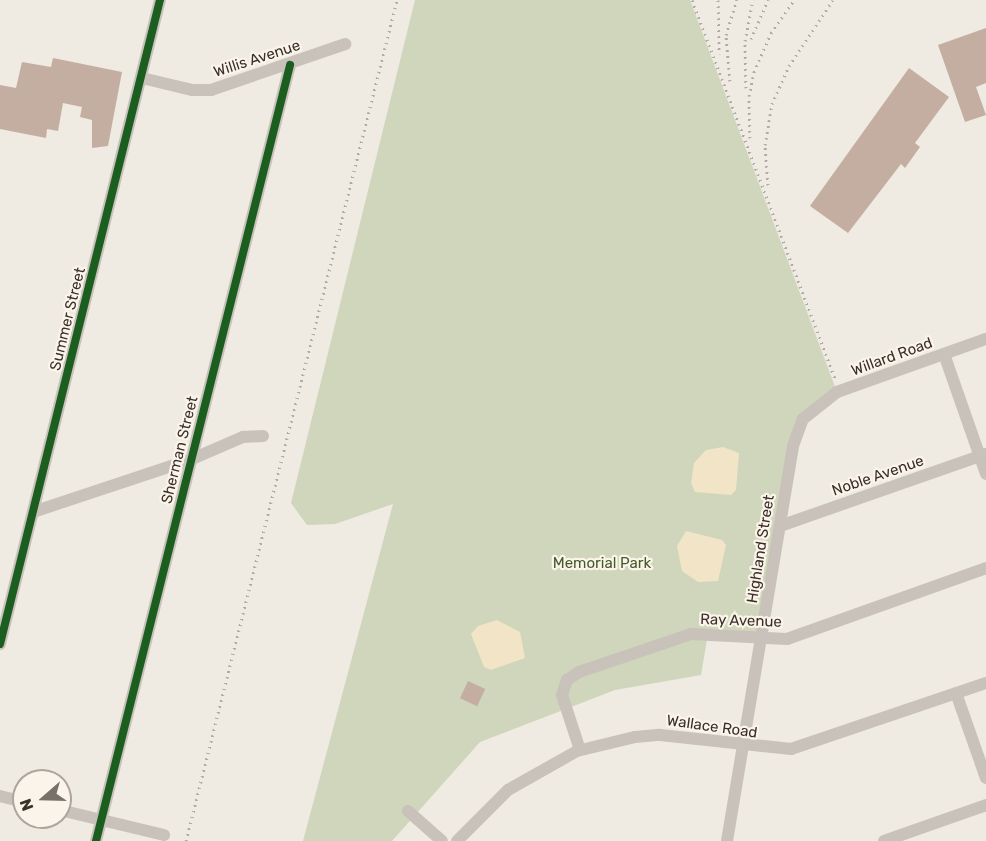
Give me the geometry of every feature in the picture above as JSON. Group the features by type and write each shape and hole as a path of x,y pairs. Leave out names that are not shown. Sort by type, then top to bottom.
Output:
{"street":[{"name":"Summer Street","path":"0,644 160,0"},
{"name":"Willis Avenue","path":"142,78 201,91 290,65 345,45"},
{"name":"Sherman Street","path":"96,841 290,65"},
{"name":"Willard Road","path":"811,409 837,392 986,339"},
{"path":"944,354 983,455 986,474"},
{"name":"Highland Street","path":"727,841 793,446 811,409"},
{"path":"33,512 192,459 243,437 263,436"},
{"name":"Noble Avenue","path":"780,526 983,455"},
{"name":"Ray Avenue","path":"580,750 561,695 564,684 573,675 691,634 787,639 986,568"},
{"name":"Wallace Road","path":"457,841 508,790 580,750 635,737 660,735 775,750 805,746 986,683"},
{"path":"956,693 986,778"},
{"path":"884,841 986,805"},
{"path":"408,811 442,841"},
{"path":"72,813 164,835"}],"green space":[{"name":"Memorial Park","path":"415,0 690,0 837,392 803,419 761,639 708,633 701,675 615,690 480,742 392,841 303,841 393,504 335,524 307,525 291,503"}],"sand":[{"path":"723,447 739,453 736,490 731,495 695,492 691,483 694,463 706,450"},
{"path":"686,531 722,540 726,545 718,581 698,582 682,571 677,546"},
{"path":"497,620 520,632 525,658 491,670 484,667 471,634 478,626"}],"building":[{"path":"986,28 986,83 976,87 986,115 965,122 938,45"},
{"path":"53,58 122,72 108,146 92,148 92,120 80,117 82,107 63,103 58,131 47,129 46,138 0,129 0,85 16,88 22,62 51,67"},
{"path":"909,68 949,97 915,143 920,147 905,168 901,164 848,233 810,206"},
{"path":"468,681 485,689 477,706 460,698"}],"railway":[{"path":"186,841 397,0"},
{"path":"692,0 835,378"},
{"path":"718,0 719,54"},
{"path":"730,81 726,35 737,0"},
{"path":"746,88 745,41 753,0"},
{"path":"751,39 768,0"},
{"path":"750,138 749,96 754,72 771,33 794,0"},
{"path":"768,185 765,145 772,104 789,66 833,0"}],"cycle path":[{"path":"0,644 160,0"},
{"path":"96,841 290,65"}]}
